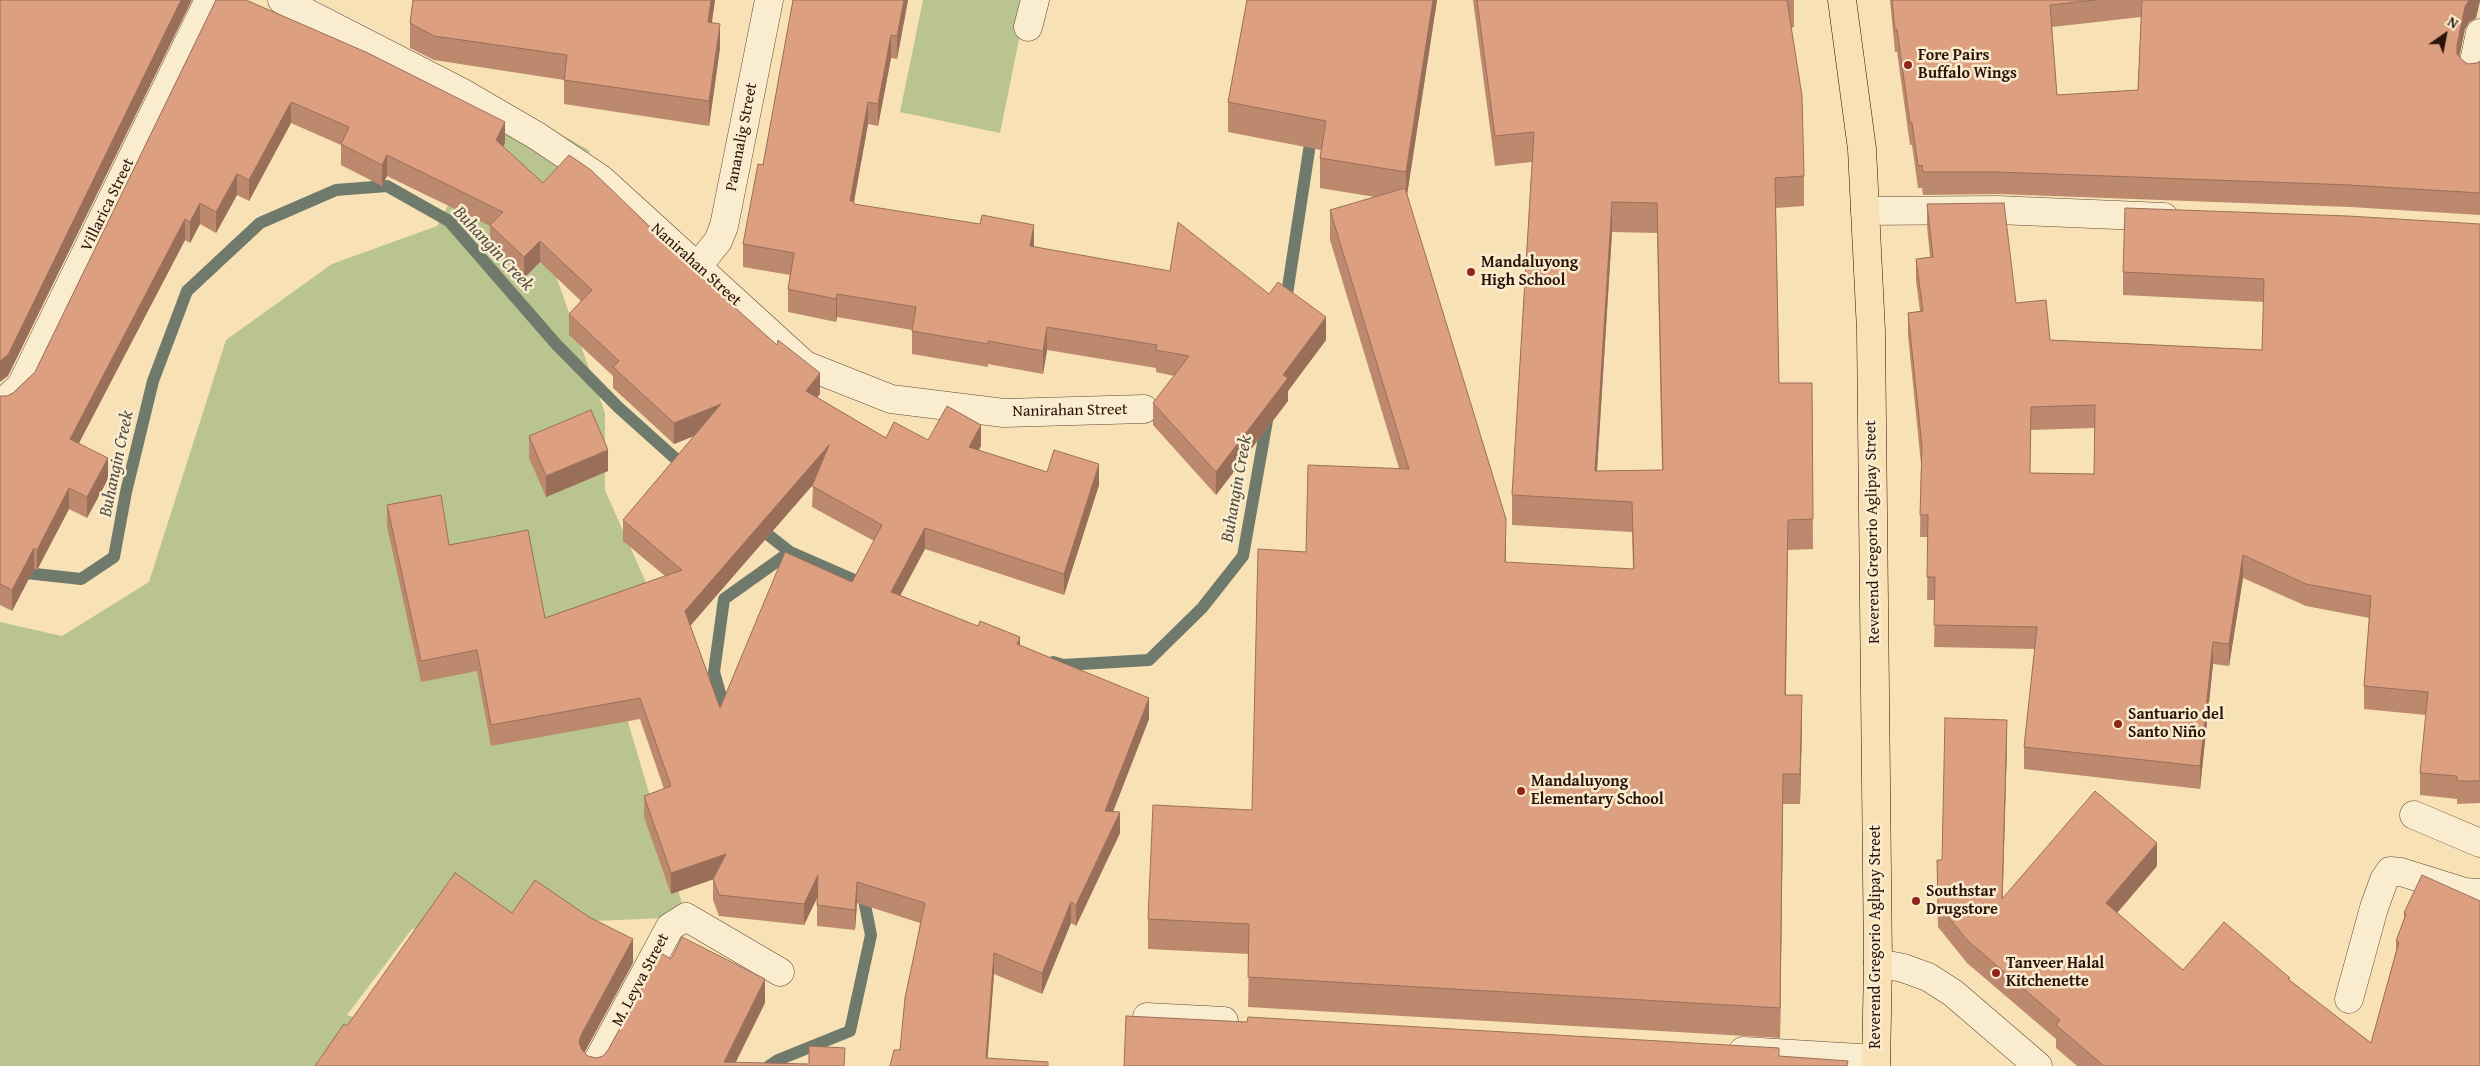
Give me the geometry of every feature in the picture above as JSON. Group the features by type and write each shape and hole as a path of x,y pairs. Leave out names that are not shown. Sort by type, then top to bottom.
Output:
{"main road":[{"name":"Reverend Gregorio Aglipay Street","path":"1842,0 1859,119 1871,332 1878,963 1876,1062"}],"street":[{"name":"Villarica Street","path":"0,401 4,402 21,386 209,0"},
{"name":"Nanirahan Street","path":"282,0 463,93 537,136 602,179 804,365 891,399 1004,413 1144,409"},
{"name":"Pananalig Street","path":"698,266 718,241 724,226 769,0"},
{"path":"1028,27 1035,0"},
{"path":"2472,71 2480,33"},
{"path":"1865,211 1997,210 2185,218"},
{"path":"2414,814 2480,843"},
{"path":"2349,1000 2374,908 2384,880 2390,871 2400,872 2464,892 2480,893"},
{"name":"M. Leyva Street","path":"595,1066 670,927 686,917 780,972"},
{"path":"1878,963 1902,968 1928,977 1945,988 2038,1066"},
{"path":"1147,1017 1246,1022"},
{"path":"1719,1050 1876,1062"}],"green space":[{"path":"923,0 1027,0 1000,133 900,112"},
{"path":"503,101 590,151 534,215 605,413 605,490 647,585 608,655 686,917 412,929 347,1015 458,1050 458,1066 0,1066 0,622 62,636 149,582 226,340 332,264 437,226"}],"building":[{"path":"0,0 181,0 8,355 0,361"},
{"path":"216,0 246,0 368,53 505,122 496,140 543,183 569,155 591,170 698,273 696,273 777,345 778,340 820,373 806,391 886,438 894,422 928,440 947,406 981,425 969,447 1047,472 1054,450 1099,464 1064,574 925,528 891,592 978,626 980,621 1020,637 1017,644 1149,698 1105,811 1120,812 1076,905 1071,902 1042,973 994,953 986,1058 1048,1062 1048,1066 890,1066 894,1050 900,1050 905,998 925,903 857,882 855,910 817,905 818,875 804,904 719,895 713,879 726,854 671,873 644,796 671,786 640,698 491,725 477,650 421,661 387,505 441,495 449,545 528,530 545,618 682,570 623,520 721,404 674,423 613,367 619,361 569,314 592,290 540,241 524,257 490,225 503,212 387,155 382,165 341,144 349,127 291,102 249,180 237,174 216,212 200,203 190,222 185,219 70,439 108,458 87,497 69,488 37,550 34,548 12,590 0,584 0,396 7,396 13,393 35,372","holes":["829,445 812,486 882,525 852,582 785,552 720,708 685,611"]},
{"path":"413,0 711,0 708,22 720,24 709,101 564,80 567,55 434,36 410,23"},
{"path":"793,0 904,0 897,36 891,35 878,104 868,102 850,201 854,201 854,204 980,224 982,215 1034,225 1030,246 1170,271 1178,222 1269,294 1278,282 1326,317 1283,375 1288,378 1216,472 1153,403 1189,356 1156,350 1157,345 1047,327 1043,351 988,341 988,344 912,331 916,307 837,294 836,299 788,289 794,253 743,244 758,164 763,165"},
{"path":"1247,0 1433,0 1406,172 1320,158 1326,121 1228,102"},
{"path":"1477,0 1787,0 1802,96 1804,176 1775,178 1779,383 1812,383 1813,519 1788,520 1785,695 1802,695 1800,774 1783,774 1780,1008 1248,977 1249,924 1148,919 1153,805 1252,810 1258,549 1306,552 1308,465 1409,469 1330,210 1405,188 1506,519 1505,562 1634,569 1632,502 1512,495 1534,132 1495,136","holes":["1612,202 1657,203 1663,470 1595,471"]},
{"path":"1892,0 2095,0 2050,5 2057,95 2138,90 2142,0 2469,0 2465,7 2457,45 2457,54 2468,64 2480,61 2480,193 2350,185 1998,172 1923,172 1922,165 1918,166 1912,123 1910,123"},
{"path":"2004,203 2016,303 2046,300 2050,340 2262,350 2264,279 2123,272 2125,208 2348,216 2480,224 2480,781 2457,781 2457,776 2420,773 2428,692 2364,686 2371,596 2306,584 2243,555 2229,644 2213,642 2200,766 2024,747 2037,627 1934,625 1935,577 1927,577 1928,515 1920,515 1922,446 1908,313 1923,311 1916,259 1933,257 1927,204","holes":["2095,405 2094,474 2030,473 2031,407"]},
{"path":"591,410 608,450 546,476 529,436"},
{"path":"1945,718 2007,720 2002,899 2095,791 2157,843 2106,903 2183,970 2224,922 2290,978 2288,979 2371,1043 2399,942 2396,941 2406,914 2404,913 2422,875 2480,901 2480,1066 2104,1066 2056,1025 2060,1020 1967,940 1938,904 1937,860 1942,860"},
{"path":"455,873 512,913 535,880 589,917 633,939 581,1035 579,1042 582,1050 588,1056 596,1058 603,1056 608,1050 661,953 671,959 682,937 765,979 724,1062 809,1064 809,1046 845,1048 844,1066 315,1066 344,1024 347,1026"},
{"path":"1126,1016 1247,1022 1248,1017 1779,1048 1779,1056 1848,1061 1847,1066 1124,1066"}],"waterway":[{"name":"Buhangin Creek","path":"1285,307 1312,131"},
{"name":"Buhangin Creek","path":"0,559 26,573 81,579 114,557 126,492 153,381 187,291 260,223 336,190 387,186 449,221 556,344 618,407 687,469"},
{"name":"Buhangin Creek","path":"1053,662 1063,665 1149,660 1202,608 1243,556 1268,415"},
{"name":"Buhangin Creek","path":"757,526 790,552 868,586"},
{"name":"Buhangin Creek","path":"727,718 714,672 724,599 790,552"},
{"name":"Buhangin Creek","path":"769,1066 778,1060 850,1031 871,935 862,890"}],"place":[{"name":"Fore Pairs Buffalo Wings","path":"1908,65"},
{"name":"Mandaluyong High School","path":"1471,272"},
{"name":"Santuario del Santo Niño","path":"2118,724"},
{"name":"Mandaluyong Elementary School","path":"1521,791"},
{"name":"Southstar Drugstore","path":"1916,901"},
{"name":"Tanveer Halal Kitchenette","path":"1996,973"}]}
